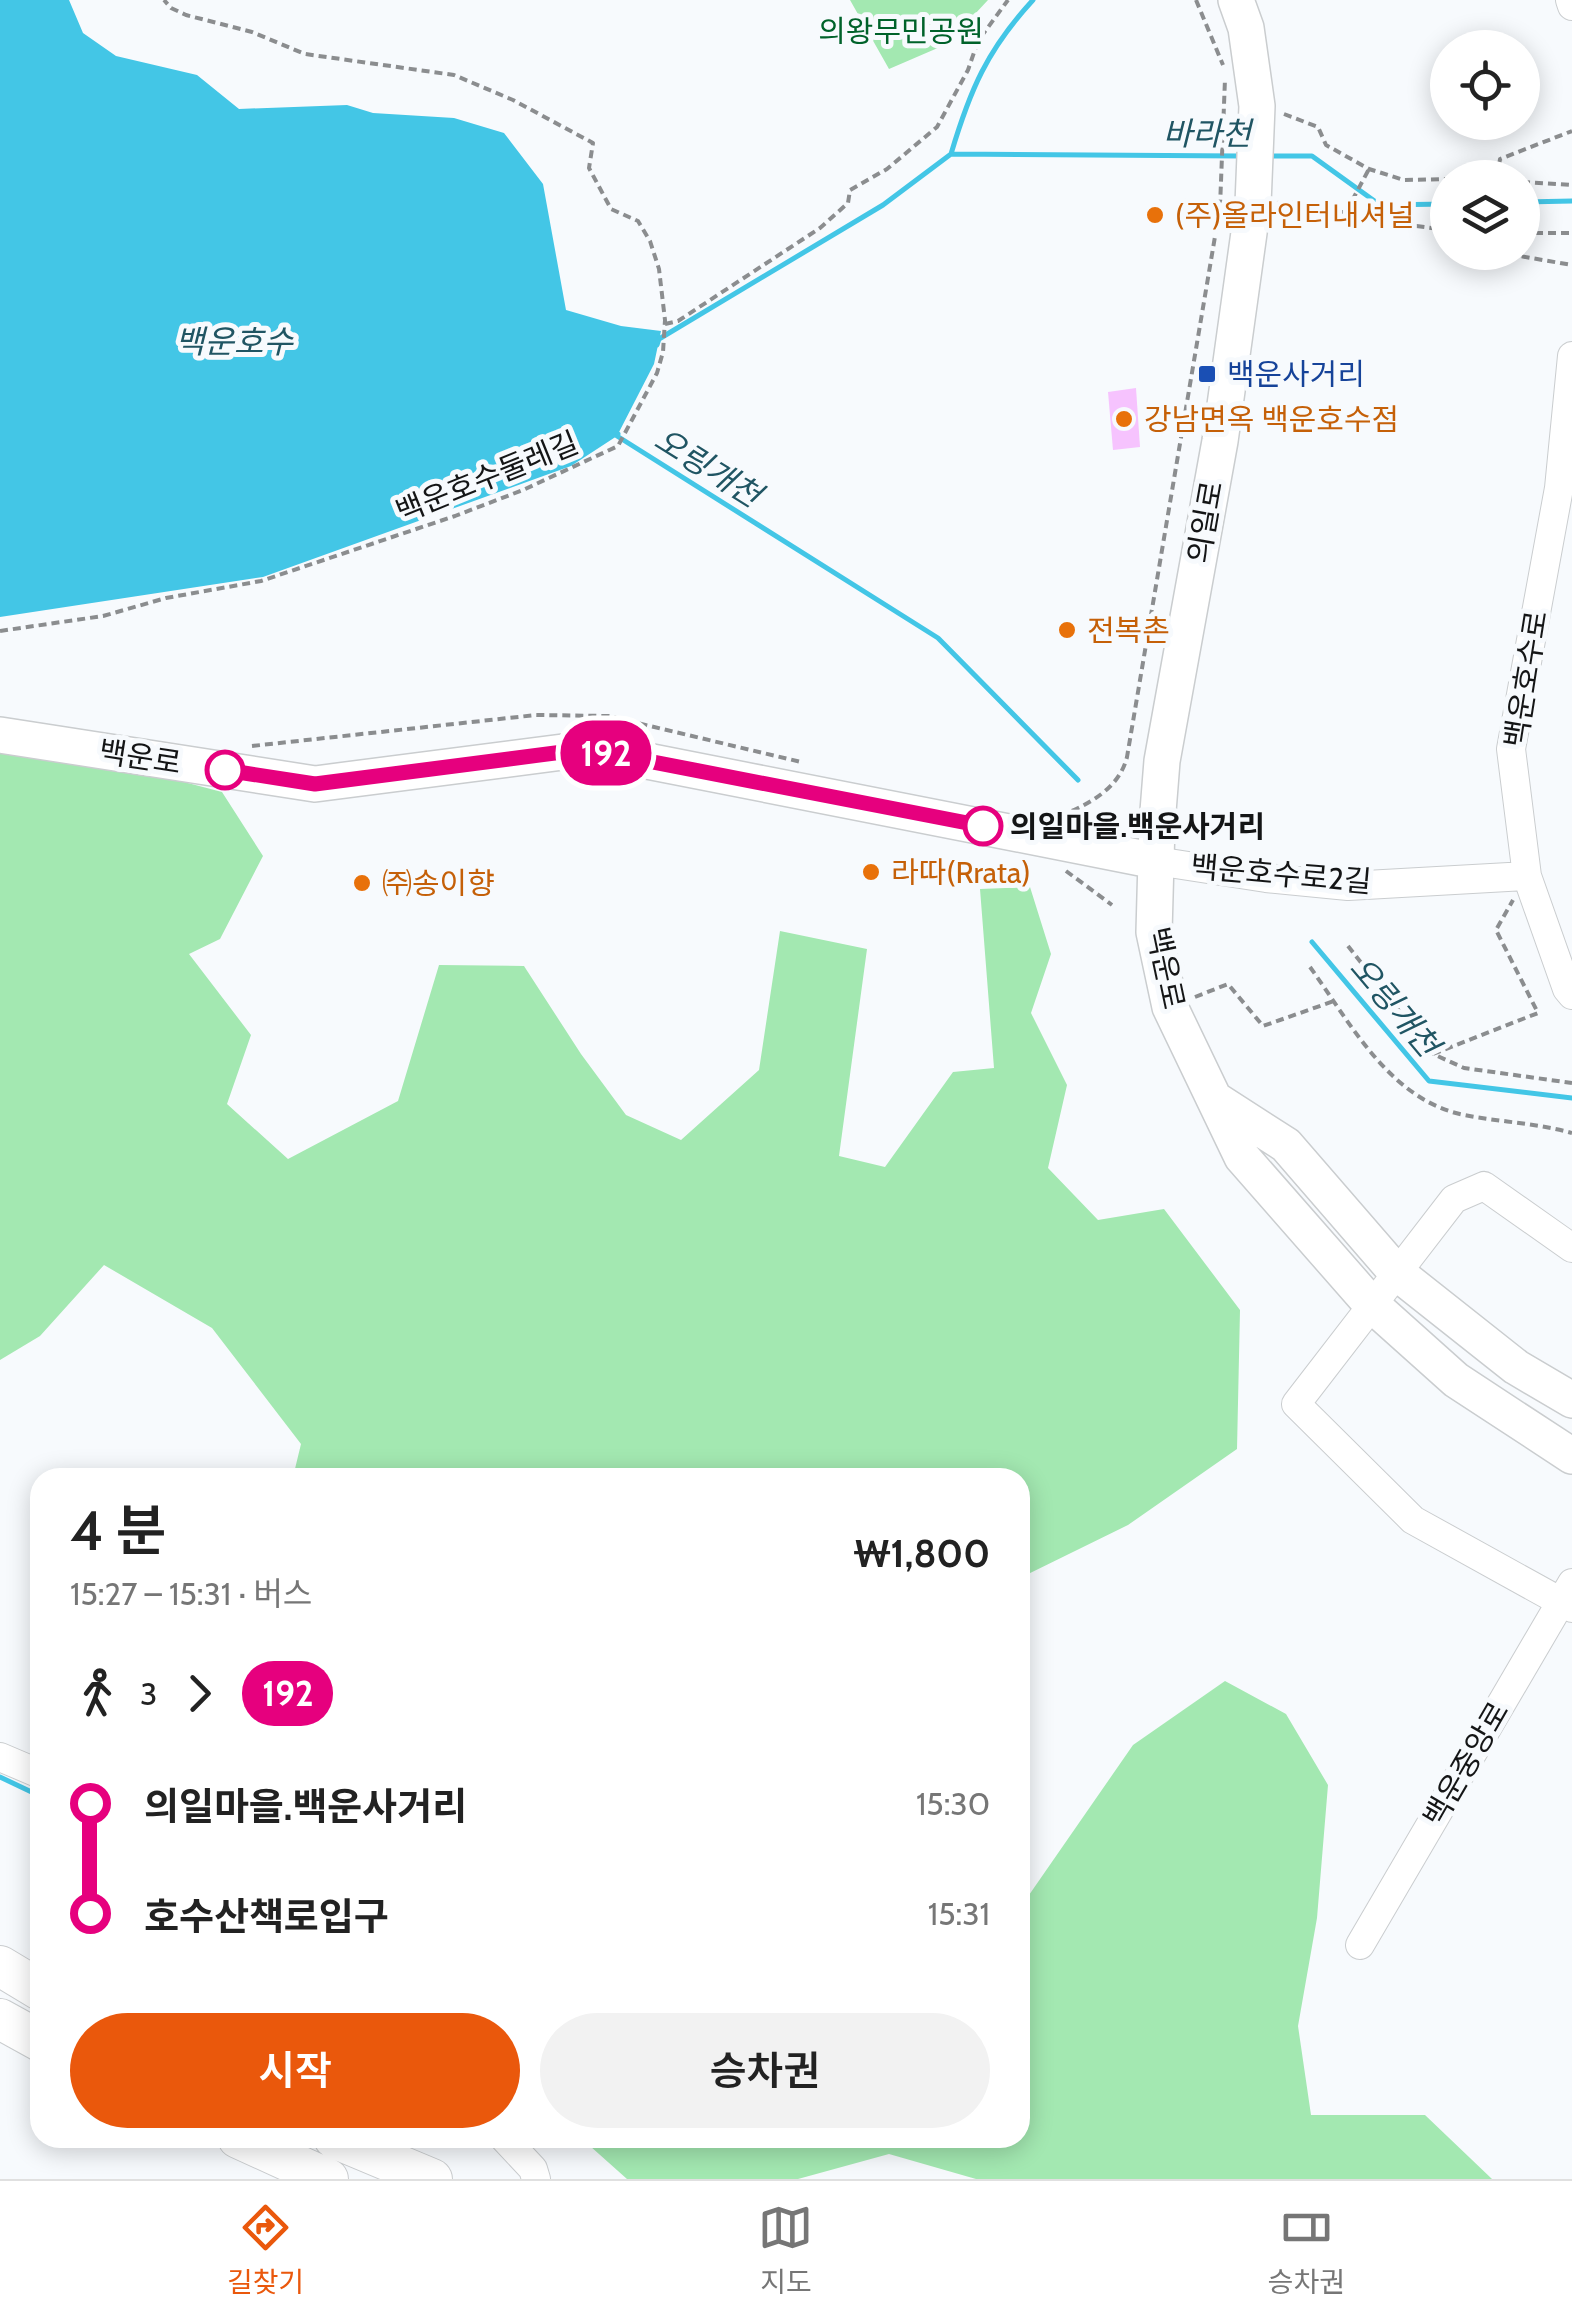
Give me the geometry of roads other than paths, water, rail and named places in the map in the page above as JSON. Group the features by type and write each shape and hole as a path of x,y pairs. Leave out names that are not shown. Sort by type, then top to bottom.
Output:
{"highway":[{"path":"0,1966 30,1984"},
{"path":"0,2018 30,2035"},
{"path":"260,2148 328,2179"},
{"path":"358,2148 432,2179"}],"main road":[{"name":"의일로","path":"1156,861 1162,762 1220,440 1253,193 1246,117 1246,28 1236,0"},
{"name":"백운로","path":"0,736 315,784 586,749 1156,861 1154,932 1170,1007 1242,1157 1370,1304 1456,1380 1572,1456"},
{"path":"1214,1099 1286,1145 1396,1272 1516,1367 1572,1400"},
{"path":"1456,1380 1442,1354 1445,1344 1455,1338 1481,1340"}],"street":[{"name":"백운호수로","path":"1572,356 1559,488 1511,749 1527,876 1572,995"},
{"name":"백운호수로2길","path":"1156,861 1348,886 1527,876"},
{"path":"1568,1598 1413,1520 1296,1404 1454,1199 1484,1186 1572,1248"},
{"name":"백운중앙로","path":"1360,1945 1568,1598"},
{"path":"0,1757 30,1770"},
{"path":"513,2148 533,2169 536,2179"}],"water":[{"name":"백운호수","path":"0,0 69,0 83,33 116,56 197,75 239,109 347,105 373,113 454,118 504,133 543,184 566,310 621,326 661,331 654,364 617,436 571,466 263,577 0,617"}],"waterway":[{"path":"951,154 982,72 1003,36 1033,0"},
{"name":"바라천","path":"951,154 1240,156"},
{"path":"657,345 659,339 883,205 951,154"},
{"name":"바라천","path":"1266,156 1312,156 1380,205 1430,204"},
{"name":"바라천","path":"1540,202 1572,201"},
{"name":"오링개천","path":"618,434 938,638 1078,780"},
{"name":"오링개천","path":"1312,942 1429,1081 1572,1098"},
{"path":"0,1777 30,1791"}],"place":[{"name":"(주)올라인터내셔널","path":"1155,215"},
{"name":"백운사거리","path":"1207,374"},
{"name":"강남면옥 백운호수점","path":"1124,419"},
{"name":"전복촌","path":"1067,630"},
{"name":"의일마을.백운사거리","path":"983,826"},
{"name":"라따(Rrata)","path":"871,872"},
{"name":"㈜송이향","path":"362,883"}],"park label":[{"name":"의왕무민공원","path":"901,31"}]}
